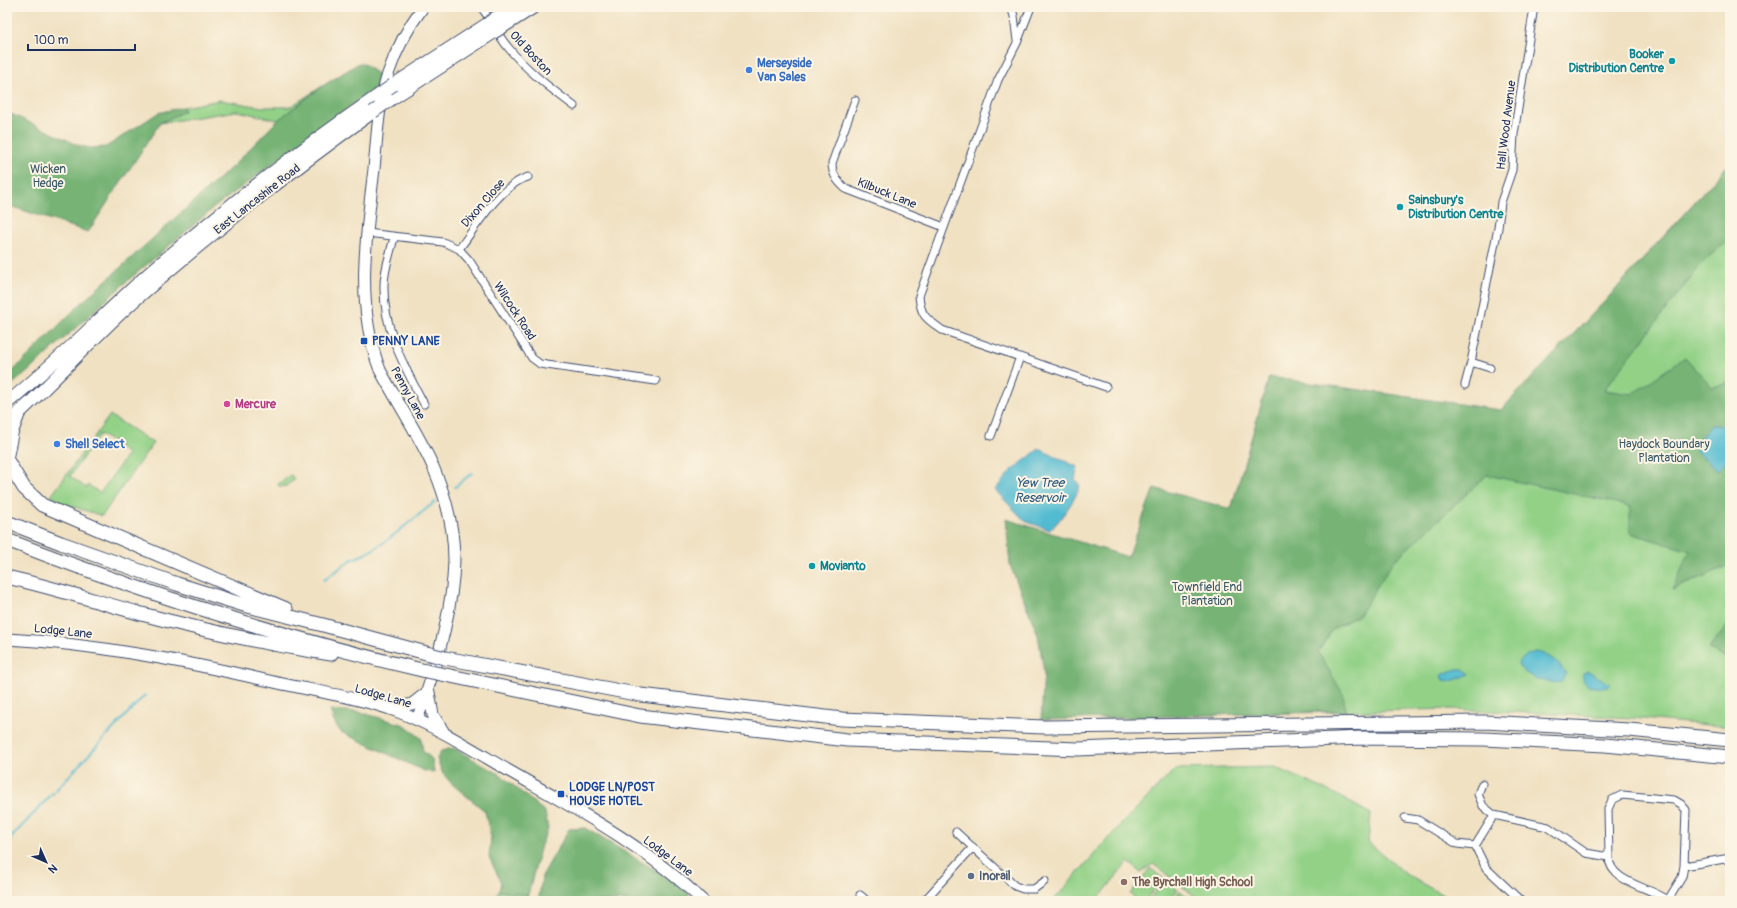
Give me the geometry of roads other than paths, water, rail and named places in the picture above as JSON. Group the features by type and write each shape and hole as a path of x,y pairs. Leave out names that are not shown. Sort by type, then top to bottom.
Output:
{"highway":[{"name":"East Lancashire Road","path":"7,424 21,412 115,318 202,242 295,169 494,26 513,7"},
{"name":"East Lancashire Road","path":"7,403 102,315 192,236 283,164 393,85 494,26 534,7"},
{"path":"7,399 18,394"},
{"path":"21,412 13,428 7,463 24,488 42,505 323,624"},
{"path":"11,524 176,584 244,605 323,624 445,658 641,695 842,719 1045,727 1484,722 1629,730 1730,740"},
{"path":"7,540 172,600 251,624 426,671 640,716 847,740 1037,748 1078,749 1362,738 1476,739 1605,745 1730,757"},
{"path":"7,577 35,583 140,614 232,635 294,648 390,662"}],"main road":[{"name":"Penny Lane","path":"417,720 430,687 451,594 454,560 452,531 445,500 433,467 380,370 370,343 364,300 367,233 378,116 388,75 400,44 423,7"},
{"name":"Lodge Lane","path":"7,639 46,641 181,661 390,709 445,734 573,808 651,857 703,901"},
{"path":"390,709 417,702 430,687"},
{"path":"430,687 429,701 433,715 445,734"}],"street":[{"name":"Old Boston","path":"481,7 506,46 517,58 547,85 574,106"},
{"path":"1011,7 1014,16 1017,43"},
{"path":"1031,7 1017,43 998,80 944,227 919,296 920,310 927,319 942,330 1106,387"},
{"name":"Hall Wood Avenue","path":"1465,385 1498,228 1501,202 1512,170 1514,134 1534,7"},
{"name":"Kilbuck Lane","path":"855,100 832,164 834,174 839,182 846,189 944,227"},
{"name":"Dixon Close","path":"459,249 497,200 518,180 528,177"},
{"name":"Wilcock Road","path":"367,233 444,242 459,249 469,260 532,358 540,364 656,381"},
{"path":"394,237 384,284 387,322 396,349 424,404"},
{"path":"991,436 1020,357"},
{"path":"1471,362 1490,368"},
{"path":"412,400 419,395"},
{"path":"1482,784 1478,794 1483,806 1494,815 1548,827 1586,853 1609,857"},
{"path":"1622,795 1674,800 1682,804 1686,810 1684,866 1682,877 1668,900 1615,874 1609,864 1608,809 1612,800 1622,795"},
{"path":"1475,846 1494,815"},
{"path":"1405,818 1418,820 1457,844 1475,846"},
{"path":"956,832 1019,888 1034,889 1045,881"},
{"path":"1475,846 1486,868 1520,900"},
{"path":"924,901 974,847"},
{"path":"1684,866 1730,858"},
{"path":"860,894 867,901"}],"water":[{"path":"1711,425 1730,426 1729,455 1727,460 1718,470 1696,451 1697,443"},
{"name":"Yew Tree Reservoir","path":"1039,449 1078,467 1075,479 1080,486 1078,492 1059,521 1050,530 1025,521 995,490 1010,472"},
{"path":"1535,652 1553,659 1560,666 1566,674 1560,682 1555,683 1542,681 1530,676 1520,668 1518,663 1527,655"},
{"path":"1457,669 1463,669 1470,674 1452,681 1443,680 1441,676"},
{"path":"1588,671 1610,684 1608,687 1595,687 1587,685 1583,678 1583,673"}],"waterway":[{"path":"455,487 472,473"},
{"path":"324,580 351,560 367,553 385,542 435,502"},
{"path":"7,842 145,695"}],"place":[{"name":"Booker Distribution Centre","path":"1672,61"},
{"name":"Merseyside Van Sales","path":"749,70"},
{"name":"Sainsbury's Distribution Centre","path":"1400,207"},
{"name":"PENNY LANE","path":"364,341"},
{"name":"Mercure","path":"227,404"},
{"name":"Shell Select","path":"57,444"},
{"name":"Movianto","path":"812,566"},
{"name":"LODGE LN/POST HOUSE HOTEL","path":"561,794"},
{"name":"Inorail","path":"971,876"},
{"name":"The Byrchall High School","path":"1124,882"}],"park label":[{"name":"Wicken Hedge","path":"48,176"},
{"name":"Haydock Boundary Plantation","path":"1664,451"},
{"name":"Townfield End Plantation","path":"1207,594"}]}
